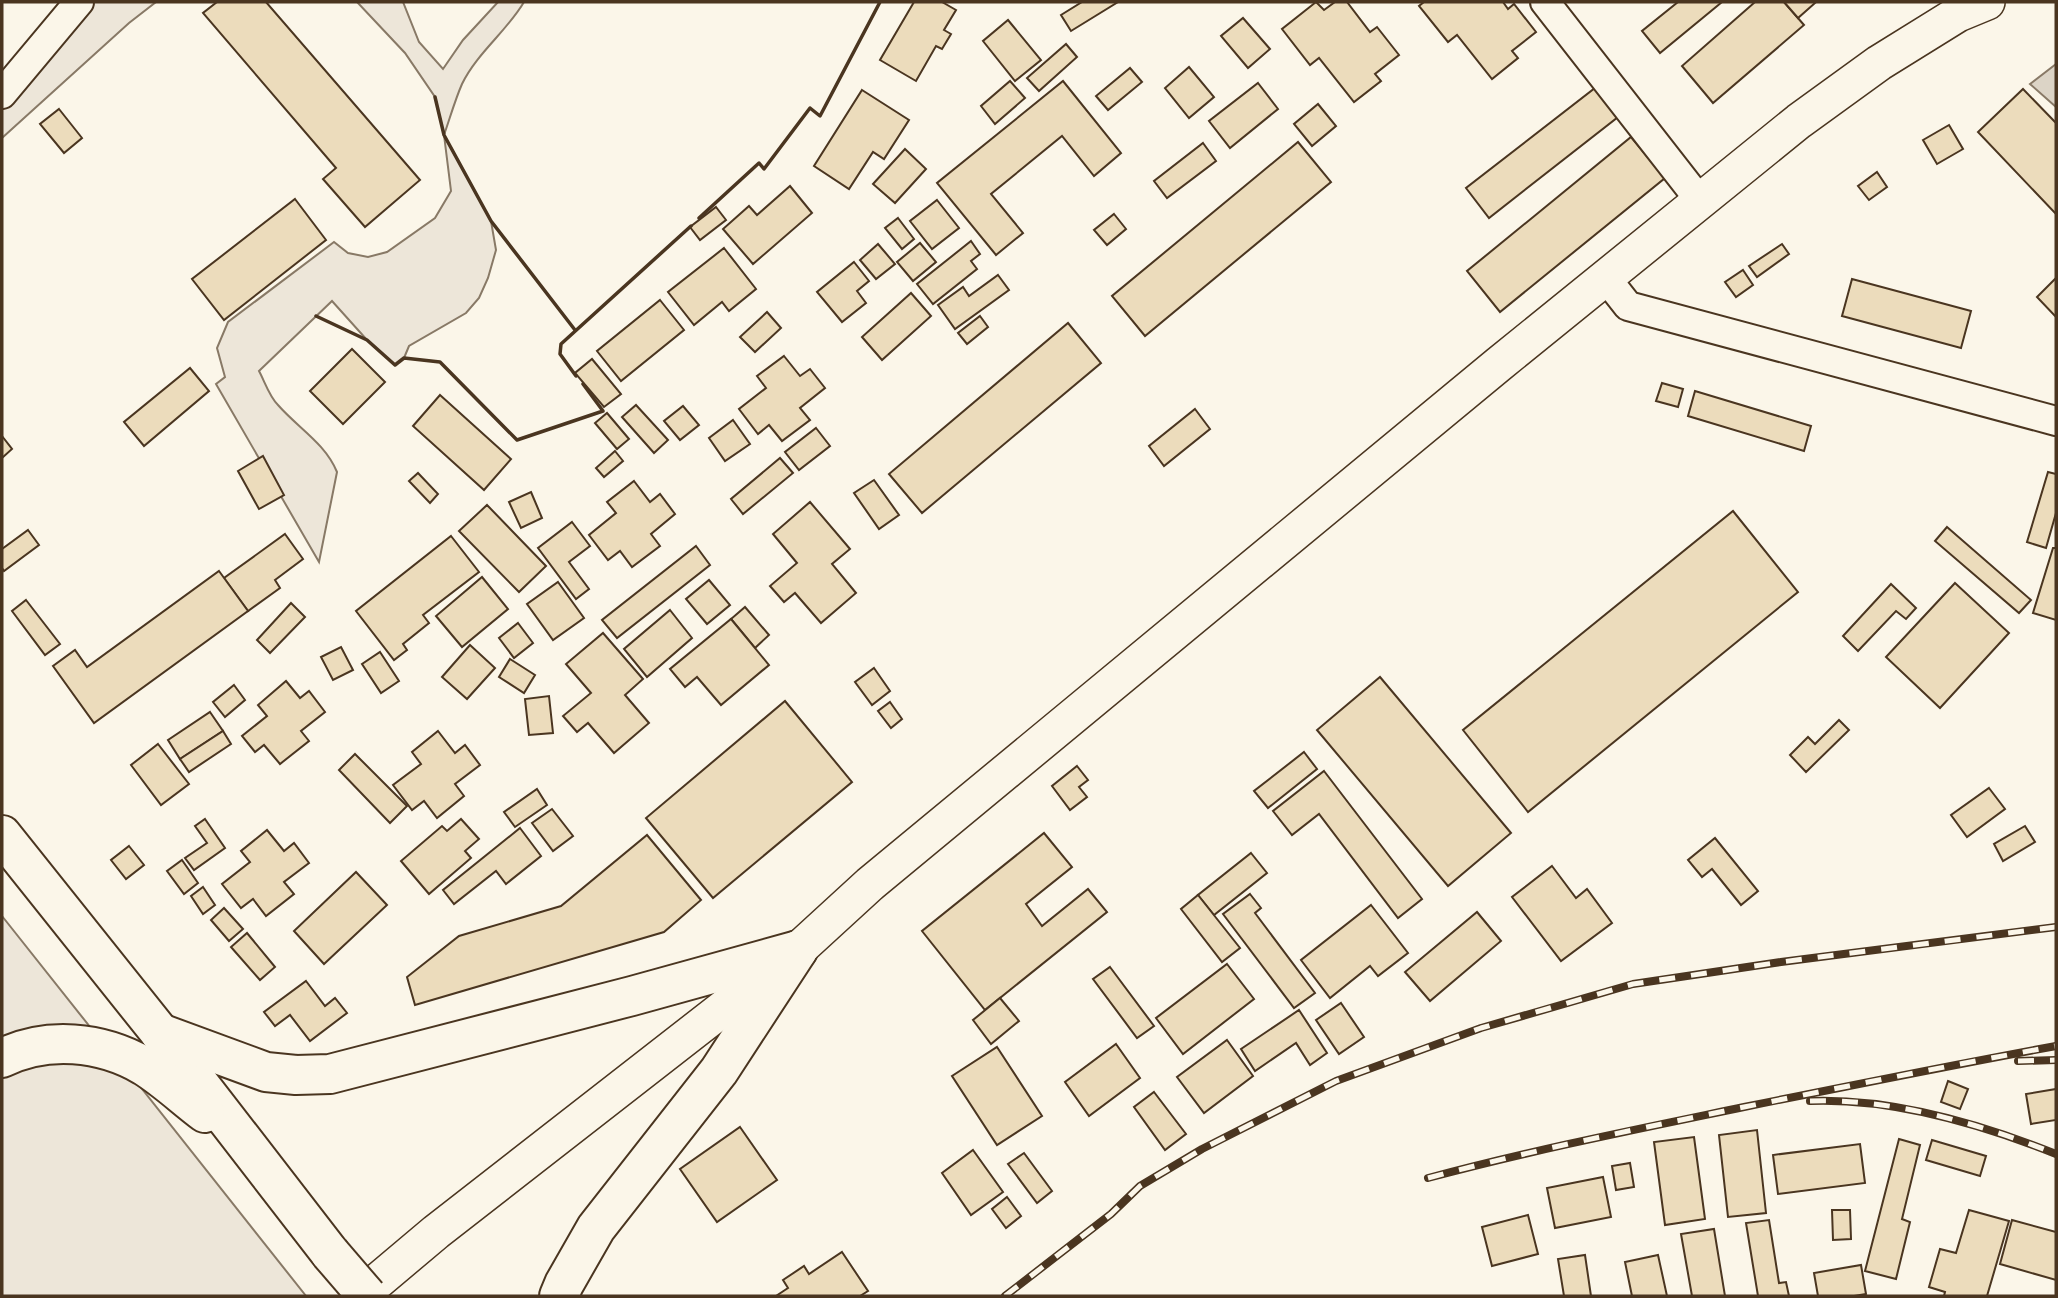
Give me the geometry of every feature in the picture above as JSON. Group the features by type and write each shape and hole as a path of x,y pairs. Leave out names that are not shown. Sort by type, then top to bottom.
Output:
{"highway":[{"path":"2,835 330,1253 367,1296"},
{"path":"160,1033 266,1072 330,1074 798,950"},
{"path":"559,1296 596,1228 719,1071 798,950"},
{"path":"2,1058 28,1048 52,1043 105,1049 144,1066 246,1146"}],"main road":[{"path":"360,1296 436,1232 798,950 870,884 1499,363 1799,121 1879,63 1958,15 1987,2"}],"street":[{"path":"2,94 79,2"},
{"path":"1545,2 1700,202"},
{"path":"1606,278 1628,306 2056,421"}],"shaded area":[{"path":"89,2 156,2 129,23 2,138 2,109"},
{"path":"357,2 403,2 419,42 443,69 463,40 498,2 524,2 468,73 459,90 444,135 435,97 405,53"},
{"path":"2056,64 2056,107 2030,84"},
{"path":"444,135 491,221 496,250 479,298 466,313 409,346 404,358 395,365 367,340 332,301 259,371 275,401 326,453 337,472 319,562 216,384 225,377 217,348 228,322 334,242 348,253 368,257 387,252 435,218 451,191"},
{"path":"2,916 98,1037 2,1048"},
{"path":"50,1057 127,1070 306,1296 2,1296 2,1074"}],"building":[{"path":"217,2 266,2 420,180 365,227 323,179 336,168 203,13"},
{"path":"914,2 942,2 956,10 944,30 951,34 942,49 936,46 916,81 880,60"},
{"path":"1082,2 1118,2 1071,31 1061,15"},
{"path":"1316,2 1324,10 1335,2 1347,2 1370,32 1377,27 1399,55 1375,74 1381,81 1354,102 1319,58 1310,65 1282,29"},
{"path":"1424,2 1503,2 1508,9 1514,4 1536,32 1512,51 1518,58 1492,79 1457,35 1448,42 1419,6"},
{"path":"1678,2 1722,2 1660,53 1642,31"},
{"path":"1755,2 1784,2 1804,25 1713,103 1682,66"},
{"path":"1784,2 1814,2 1815,3 1798,18"},
{"path":"1243,18 1270,49 1248,68 1221,36"},
{"path":"1008,20 1041,60 1015,81 983,41"},
{"path":"1066,44 1077,57 1039,91 1027,78"},
{"path":"1189,67 1214,97 1189,118 1165,88"},
{"path":"1130,68 1142,82 1108,110 1096,96"},
{"path":"1010,81 1025,98 995,124 981,106"},
{"path":"1063,81 1121,153 1094,176 1062,136 991,194 1023,233 996,255 937,183"},
{"path":"1258,83 1278,109 1230,148 1209,121"},
{"path":"1595,88 1618,117 1489,218 1466,188"},
{"path":"2023,89 2056,123 2056,214 1978,132"},
{"path":"862,90 909,120 884,159 873,152 849,189 814,166"},
{"path":"1318,104 1336,126 1312,146 1294,124"},
{"path":"59,109 82,138 64,153 40,124"},
{"path":"1949,125 1963,149 1937,164 1923,140"},
{"path":"1631,137 1665,178 1500,312 1467,271"},
{"path":"1298,142 1331,182 1145,336 1112,296"},
{"path":"1203,143 1216,161 1167,198 1154,181"},
{"path":"905,149 926,169 895,203 873,184"},
{"path":"1877,172 1887,187 1869,200 1858,186"},
{"path":"790,186 812,213 753,264 723,229 749,206 757,215"},
{"path":"295,199 326,240 224,320 192,279"},
{"path":"937,200 959,228 932,249 910,221"},
{"path":"716,207 726,220 700,240 690,227"},
{"path":"1114,214 1126,229 1107,245 1094,230"},
{"path":"898,218 914,239 902,249 885,228"},
{"path":"971,241 980,254 971,261 977,269 933,304 917,284"},
{"path":"920,243 936,262 913,281 897,262"},
{"path":"878,244 895,264 876,279 860,260"},
{"path":"1782,244 1789,254 1757,277 1749,266"},
{"path":"724,248 756,289 729,311 722,302 694,325 668,292"},
{"path":"854,262 869,281 857,291 866,303 842,322 817,292"},
{"path":"1743,270 1753,285 1736,297 1725,282"},
{"path":"998,275 1009,290 955,329 938,305 963,287 969,296"},
{"path":"2056,278 2056,317 2037,297"},
{"path":"1852,279 1971,311 1961,348 1842,316"},
{"path":"911,293 931,316 882,360 862,337"},
{"path":"660,300 684,330 621,381 597,351"},
{"path":"767,312 781,328 755,352 740,337"},
{"path":"980,316 988,327 967,344 958,333"},
{"path":"1068,323 1101,363 922,513 889,474"},
{"path":"352,349 385,382 343,424 310,391"},
{"path":"784,356 800,376 810,369 825,388 800,408 810,420 782,441 769,425 758,434 739,409 766,388 757,376"},
{"path":"592,359 621,394 604,407 575,373"},
{"path":"190,368 209,391 144,446 124,422"},
{"path":"1662,383 1683,389 1678,407 1656,401"},
{"path":"1695,391 1811,426 1804,451 1688,416"},
{"path":"440,395 511,459 484,490 413,426"},
{"path":"636,405 668,440 654,453 622,417"},
{"path":"683,406 699,425 680,440 664,421"},
{"path":"1195,409 1210,429 1164,466 1149,446"},
{"path":"607,413 629,439 617,449 595,423"},
{"path":"733,420 750,444 725,461 709,438"},
{"path":"816,428 830,446 799,470 785,452"},
{"path":"2,436 12,449 2,458"},
{"path":"615,451 623,461 604,477 596,468"},
{"path":"263,456 284,495 259,509 238,471"},
{"path":"780,458 793,473 743,514 731,499"},
{"path":"2048,472 2056,474 2056,513 2046,548 2027,542"},
{"path":"418,473 438,494 430,503 409,481"},
{"path":"874,480 899,515 879,529 854,493"},
{"path":"634,481 650,502 660,494 675,514 651,534 660,546 632,567 620,551 608,560 589,535 616,513 607,502"},
{"path":"531,492 542,518 521,528 509,502"},
{"path":"810,502 850,549 832,564 856,593 821,623 795,593 784,602 770,586 797,563 773,534"},
{"path":"487,505 546,566 519,592 459,531"},
{"path":"1733,511 1798,592 1528,812 1463,730"},
{"path":"572,522 590,546 569,562 589,589 576,599 538,548"},
{"path":"1947,527 2031,600 2019,613 1935,541"},
{"path":"28,530 39,545 4,571 2,549"},
{"path":"285,534 303,559 275,580 280,588 248,611 224,578"},
{"path":"451,536 479,572 423,615 429,623 403,644 407,650 394,660 356,611"},
{"path":"696,546 710,565 617,638 602,620"},
{"path":"2053,548 2056,548 2056,620 2033,613"},
{"path":"219,571 248,611 94,723 53,666 75,650 87,667"},
{"path":"482,577 508,609 462,647 436,616"},
{"path":"709,580 730,605 707,624 686,599"},
{"path":"558,582 584,618 553,640 527,604"},
{"path":"1955,583 2009,633 1940,708 1886,657"},
{"path":"1891,584 1916,608 1906,619 1896,611 1858,651 1843,636"},
{"path":"26,600 60,644 45,655 12,611"},
{"path":"291,603 305,617 270,653 257,640"},
{"path":"745,607 769,635 755,648 731,619"},
{"path":"670,610 692,638 647,677 624,649"},
{"path":"731,619 769,665 721,705 697,677 685,687 670,669"},
{"path":"518,623 533,643 514,658 499,638"},
{"path":"603,633 643,679 625,695 649,723 614,753 588,723 577,732 563,716 591,693 566,664"},
{"path":"470,645 495,668 467,699 442,677"},
{"path":"341,647 353,670 333,680 321,657"},
{"path":"380,652 399,681 381,693 362,664"},
{"path":"510,659 535,675 524,693 499,677"},
{"path":"874,668 890,691 872,705 855,682"},
{"path":"1380,677 1511,833 1448,886 1317,730"},
{"path":"286,681 300,698 309,691 325,712 301,731 309,741 280,764 264,745 255,752 242,736 267,716 258,705"},
{"path":"234,685 245,700 225,717 213,702"},
{"path":"549,696 553,733 529,735 525,699"},
{"path":"785,701 852,782 713,898 646,818"},
{"path":"890,702 902,719 891,728 878,711"},
{"path":"210,712 223,731 180,759 168,740"},
{"path":"1839,720 1849,730 1806,772 1790,755 1808,737 1815,744"},
{"path":"223,731 231,744 189,772 180,759"},
{"path":"438,731 455,753 465,745 480,765 455,784 464,796 437,818 424,801 412,810 393,785 421,764 412,752"},
{"path":"158,744 189,784 161,805 131,765"},
{"path":"1304,752 1317,769 1268,808 1254,791"},
{"path":"355,754 407,806 390,823 339,770"},
{"path":"1077,766 1088,780 1079,787 1087,797 1070,810 1052,786"},
{"path":"1324,771 1422,899 1398,918 1319,814 1292,835 1273,811"},
{"path":"1989,788 2005,809 1967,837 1951,815"},
{"path":"537,789 547,805 515,827 504,812"},
{"path":"552,809 573,836 553,851 532,823"},
{"path":"205,819 225,848 194,870 185,858 207,843 195,826"},
{"path":"461,819 479,839 465,851 471,858 429,894 401,861 442,826 447,831"},
{"path":"2025,826 2035,842 2003,861 1994,844"},
{"path":"520,828 541,856 506,884 496,871 454,904 443,890"},
{"path":"267,830 284,851 294,843 309,863 284,882 294,894 266,916 253,899 241,908 222,884 250,862 241,851"},
{"path":"1044,833 1072,867 1026,904 1042,926 1088,889 1107,912 985,1010 922,931"},
{"path":"647,835 701,900 664,932 415,1005 407,977 459,936 561,906"},
{"path":"1715,838 1758,891 1741,905 1712,869 1702,877 1688,860"},
{"path":"129,846 144,865 126,879 111,860"},
{"path":"1251,853 1267,873 1214,915 1198,895"},
{"path":"182,860 198,883 184,894 167,871"},
{"path":"1552,866 1576,898 1587,889 1612,923 1561,961 1512,897"},
{"path":"356,872 387,905 324,964 294,931"},
{"path":"203,887 215,905 203,914 191,896"},
{"path":"1250,894 1261,908 1255,913 1315,993 1294,1008 1223,914"},
{"path":"1198,895 1240,948 1222,962 1181,909"},
{"path":"1371,905 1408,953 1378,976 1370,966 1330,998 1301,960"},
{"path":"224,908 243,929 229,941 211,920"},
{"path":"1477,912 1501,941 1430,1001 1405,972"},
{"path":"247,933 275,967 260,980 231,947"},
{"path":"1227,964 1254,999 1183,1054 1156,1018"},
{"path":"1110,967 1154,1026 1137,1038 1093,979"},
{"path":"306,981 325,1006 335,998 347,1013 310,1041 290,1015 275,1026 264,1012"},
{"path":"1000,998 1019,1021 991,1044 973,1020"},
{"path":"1341,1003 1364,1037 1339,1054 1316,1020"},
{"path":"1299,1010 1327,1053 1310,1065 1296,1043 1255,1071 1241,1049"},
{"path":"1227,1040 1253,1076 1204,1113 1177,1077"},
{"path":"1116,1044 1140,1078 1089,1116 1065,1082"},
{"path":"997,1047 1042,1116 997,1145 952,1076"},
{"path":"1948,1081 1968,1089 1960,1109 1941,1102"},
{"path":"2056,1089 2056,1120 2031,1124 2026,1094"},
{"path":"1154,1092 1186,1134 1165,1150 1134,1107"},
{"path":"740,1127 777,1180 717,1222 680,1169"},
{"path":"1757,1130 1766,1213 1728,1217 1719,1135"},
{"path":"1694,1137 1705,1219 1665,1225 1654,1142"},
{"path":"1899,1139 1920,1145 1902,1219 1910,1222 1896,1279 1865,1271"},
{"path":"1932,1140 1986,1156 1980,1176 1926,1160"},
{"path":"1860,1144 1865,1183 1778,1194 1773,1155"},
{"path":"973,1150 1003,1192 971,1215 942,1173"},
{"path":"1024,1153 1052,1191 1037,1203 1008,1164"},
{"path":"1630,1163 1634,1187 1616,1190 1612,1166"},
{"path":"1603,1177 1611,1217 1555,1228 1547,1188"},
{"path":"1007,1197 1021,1216 1006,1228 992,1209"},
{"path":"1832,1210 1850,1210 1851,1239 1833,1240"},
{"path":"1969,1210 2009,1221 1987,1296 1944,1296 1945,1292 1929,1287 1940,1249 1956,1253"},
{"path":"1528,1215 1538,1254 1492,1266 1482,1227"},
{"path":"1769,1220 1779,1283 1786,1282 1789,1296 1758,1296 1746,1223"},
{"path":"2012,1220 2056,1232 2056,1280 2000,1264"},
{"path":"1714,1229 1725,1296 1692,1296 1681,1234"},
{"path":"842,1252 868,1291 860,1296 776,1296 788,1288 783,1280 804,1266 809,1274"},
{"path":"1585,1255 1591,1296 1564,1296 1558,1259"},
{"path":"1658,1255 1667,1296 1632,1296 1625,1262"},
{"path":"1861,1265 1866,1294 1818,1296 1814,1273"}],"railway":[{"path":"1005,1296 1111,1214 1140,1186 1202,1149 1336,1081 1481,1028 1633,984 2056,927"},
{"path":"1428,1178 1625,1132 2056,1046"},
{"path":"2018,1061 2056,1060"},
{"path":"1810,1101 1872,1104 1936,1115 2056,1154"}],"wall":[{"path":"699,218 759,163 764,169 810,108 820,116 880,2"},
{"path":"435,97 444,135 491,221 575,330"},
{"path":"576,376 560,354 561,344 691,226"},
{"path":"316,316 367,340 395,365 404,358 440,362 517,440 603,411 583,384"}]}
